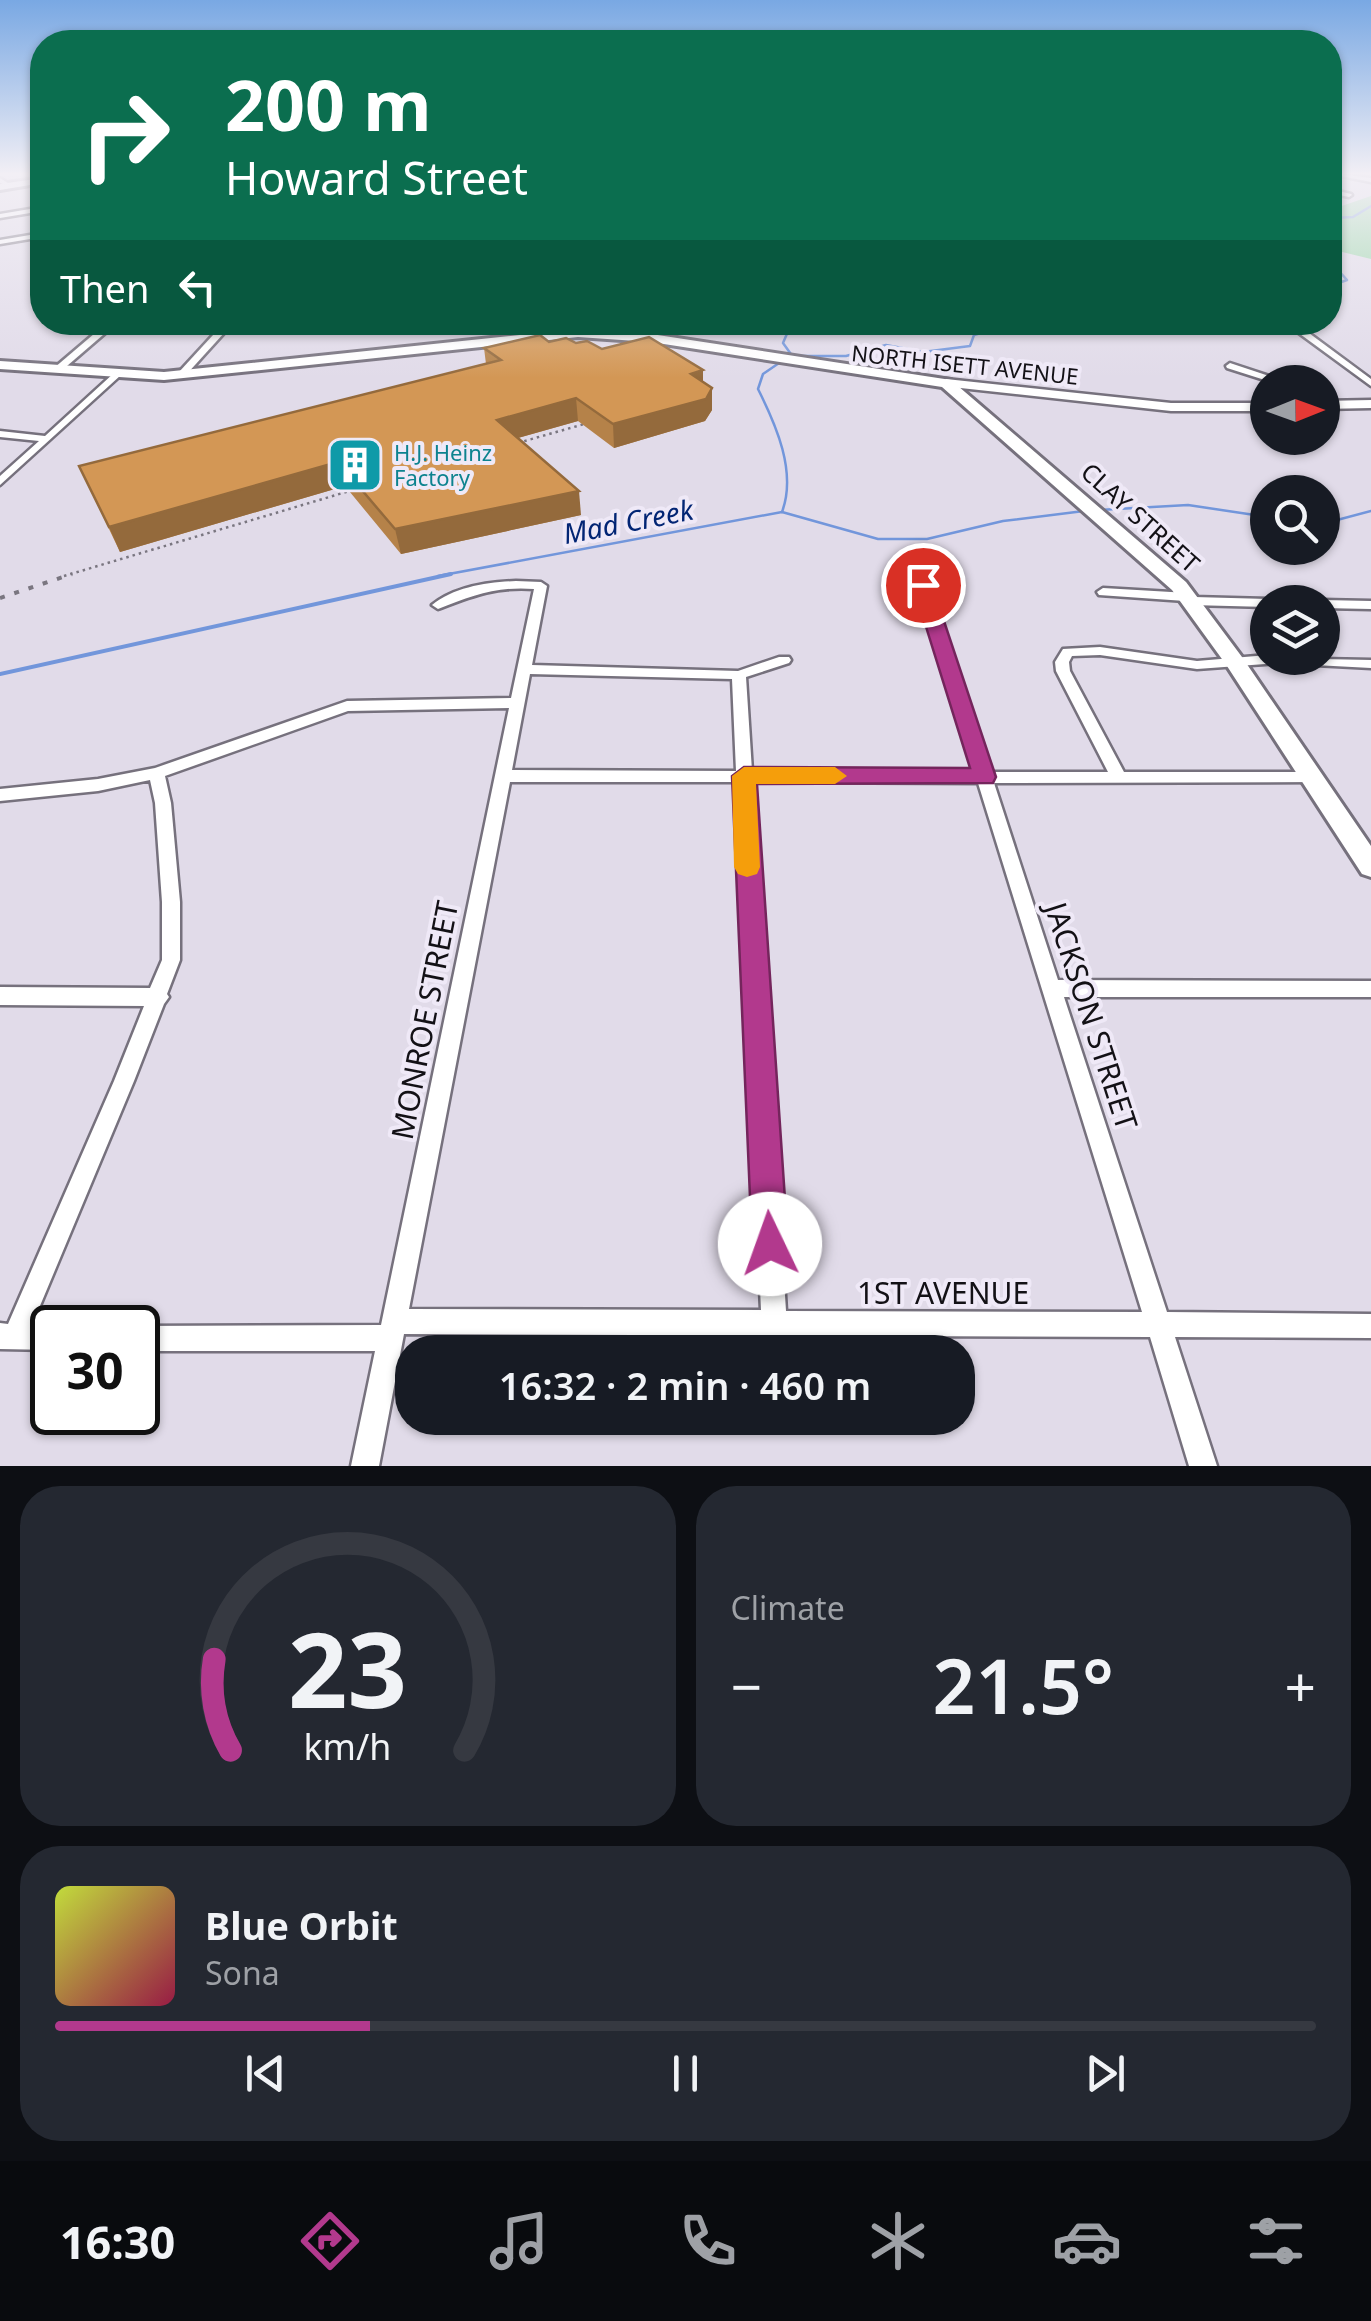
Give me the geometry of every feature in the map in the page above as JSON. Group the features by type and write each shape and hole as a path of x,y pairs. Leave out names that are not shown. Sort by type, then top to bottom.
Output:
{"main road":[{"name":"NORTH ISETT AVENUE","path":"0,365 117,375 182,374 531,335"},
{"name":"NORTH ISETT AVENUE","path":"568,335 651,338 946,383"},
{"name":"CLAY STREET","path":"946,383 1189,598 1371,867"}],"street":[{"path":"57,370 99,335"},
{"path":"182,374 218,335"},
{"path":"1305,335 1371,384"},
{"path":"1230,366 1250,373"},
{"path":"0,482 117,375"},
{"name":"NORTH ISETT AVENUE","path":"946,383 1170,407 1250,407"},
{"path":"1340,404 1371,404"},
{"path":"1354,404 1371,412"},
{"path":"0,434 46,439"},
{"name":"JACKSON STREET","path":"923,585 1203,1466"},
{"name":"MONROE STREET","path":"366,1466 541,586 507,586 450,598 438,605"},
{"path":"1103,592 1250,602"},
{"path":"1340,604 1371,605"},
{"path":"1120,778 1063,671 1065,654 1080,650 1197,665 1277,659 1371,664"},
{"path":"524,669 739,675 784,660"},
{"path":"739,675 774,1324"},
{"path":"0,795 98,786 157,773 346,706 517,703"},
{"path":"7,1336 159,998 171,960 163,803 157,773"},
{"path":"503,776 1311,778"},
{"path":"1052,988 1371,989"},
{"path":"0,996 159,998"},
{"name":"1ST AVENUE","path":"160,1338 774,1324 1371,1326"}],"green space":[{"path":"1342,241 1371,241 1371,259 1342,252"}],"building":[{"name":"H.J. Heinz Factory","path":"540,335 549,342 566,338 576,343 587,341 602,349 649,337 703,370 691,374 712,388 706,399 613,424 576,398 497,420 579,491 395,529 338,462 109,527 79,466 501,360 484,348"}],"waterway":[{"path":"1342,274 1347,280 1342,282"},
{"path":"786,335 783,343 793,357"},
{"path":"796,356 846,356 886,345 923,352 970,346 974,335"},
{"path":"782,361 763,374 758,389 786,465 782,512"},
{"name":"Mad Creek","path":"1099,510 1188,505 1250,514"},
{"name":"Mad Creek","path":"782,512 878,539 927,539 1003,521 1084,511"},
{"name":"Mad Creek","path":"1340,519 1371,511"},
{"name":"Mad Creek","path":"438,576 782,512"},
{"name":"Mad Creek","path":"0,674 451,574"}],"railway":[{"path":"493,450 609,417"},
{"path":"64,576 373,484"},
{"path":"0,598 72,574"}],"slow traffic":[{"path":"747,867 744,776 835,776"}],"place":[{"name":"H.J. Heinz Factory","path":"355,465"}],"route":[{"path":"770,1244 744,776 984,777 923,585"}]}
